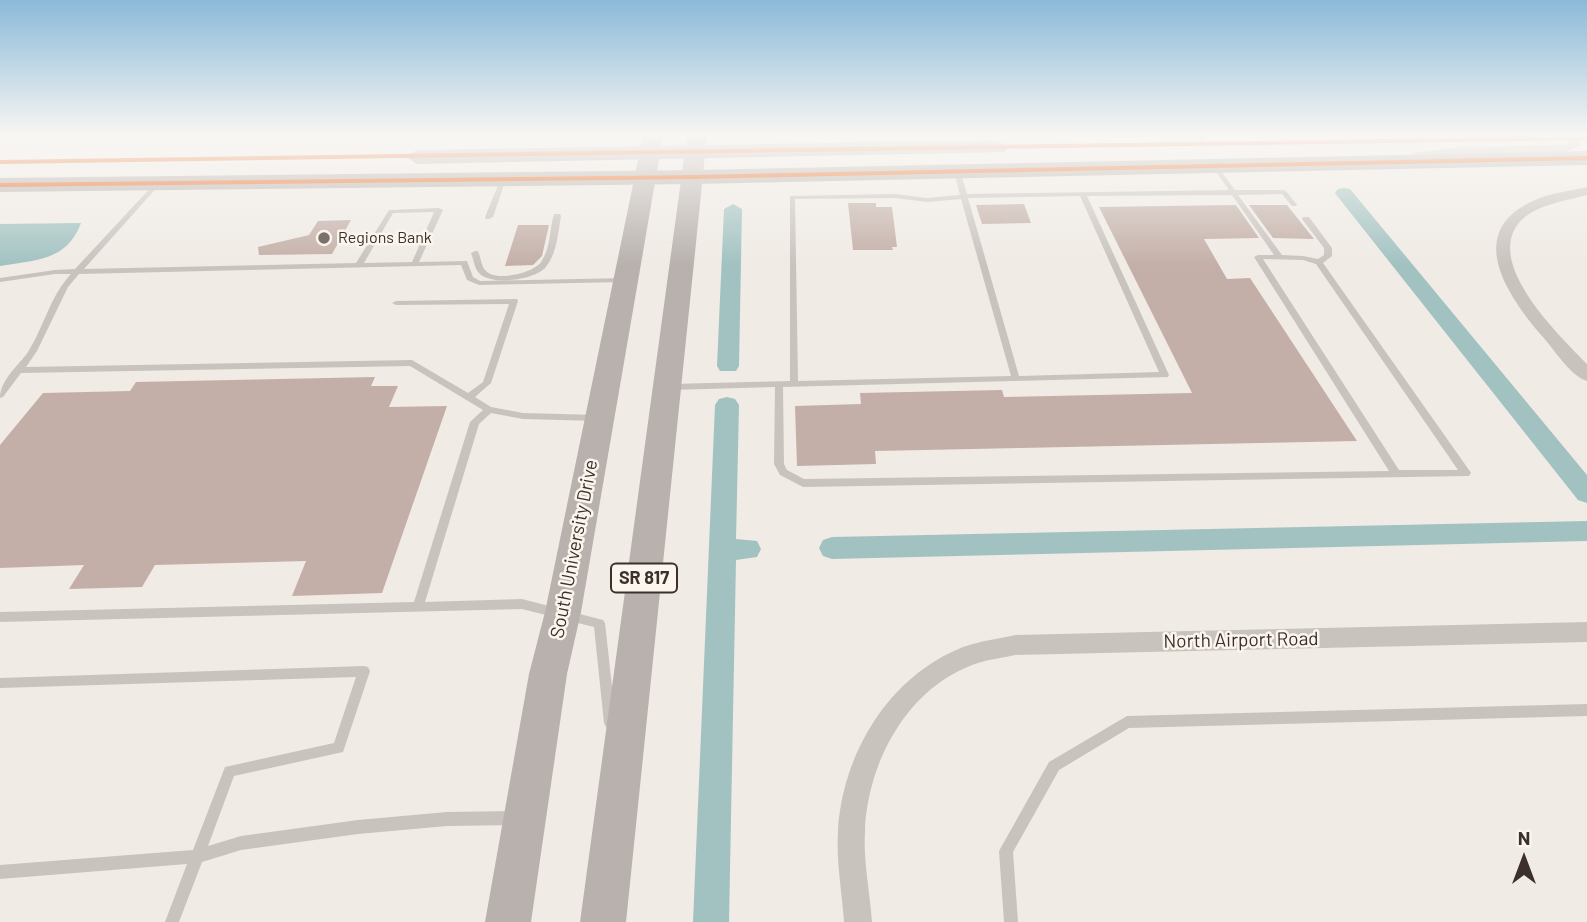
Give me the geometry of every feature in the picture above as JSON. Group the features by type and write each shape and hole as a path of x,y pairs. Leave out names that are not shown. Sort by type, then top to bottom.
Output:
{"highway":[{"path":"157,184 166,179"},
{"path":"0,185 501,179"}],"main road":[{"name":"South University Drive","path":"508,922 548,674 563,612 646,179"},
{"name":"SR 817","path":"603,922 694,179"}],"street":[{"path":"1587,191 1544,201 1513,218 1501,242 1501,261 1511,285 1544,328 1587,375"},
{"name":"North Airport Road","path":"858,922 851,831 864,758 892,712 908,694 928,677 970,655 1015,645 1587,632"}],"lane":[{"path":"489,217 503,179"},
{"path":"959,179 1016,379"},
{"path":"1225,179 1280,258"},
{"path":"0,395 21,370 55,299 76,271 157,184"},
{"path":"794,383 792,197 895,196 927,200 962,196 1284,192 1294,205"},
{"path":"668,388 1165,375 1083,194"},
{"path":"359,265 391,211 439,210 414,265"},
{"path":"475,253 481,272 489,276 519,277 538,272 545,264 557,216"},
{"path":"1306,219 1328,248 1328,256 1319,262 1258,257 1396,473"},
{"path":"779,384 779,464 792,478 810,484 1466,473 1319,262"},
{"path":"0,280 76,271 464,263 470,278 479,283 536,284 569,280 626,280"},
{"path":"397,303 514,302 487,383 468,397"},
{"path":"21,370 400,362 422,367 489,410 523,416 600,418"},
{"path":"418,606 475,422 489,410"},
{"path":"0,617 522,604 596,620 601,626 617,800"},
{"path":"0,683 364,671 339,748 230,771 200,856 172,922"},
{"path":"1012,922 1006,851 1054,766 1127,722 1587,710"},
{"path":"0,872 200,856 241,843 358,827 447,819 525,818"}],"water":[{"path":"81,223 75,236 59,252 38,260 0,266 0,224"}],"building":[{"path":"848,203 876,203 876,207 892,207 897,247 892,247 893,250 853,250"},
{"path":"1024,204 1031,223 982,224 976,205"},
{"path":"1236,205 1259,238 1204,239 1227,279 1250,278 1357,441 875,451 876,464 797,466 795,406 861,404 860,393 1002,390 1004,397 1192,393 1099,207"},
{"path":"1249,205 1287,205 1314,239 1273,238"},
{"path":"351,220 332,254 259,255 258,247 309,235 318,221"},
{"path":"518,225 549,225 542,256 533,265 505,266"},
{"path":"375,377 371,386 398,386 389,407 447,406 382,593 292,596 306,561 155,565 142,587 69,589 84,565 0,568 0,445 43,393 130,391 136,382"}],"waterway":[{"path":"1344,193 1587,493"},
{"path":"728,366 733,209"},
{"path":"723,550 727,405"},
{"path":"832,548 1587,531"},
{"path":"723,550 748,549"},
{"path":"711,922 723,550"}],"cycle path":[{"path":"0,185 518,179"}],"place":[{"name":"Regions Bank","path":"324,238"}]}
